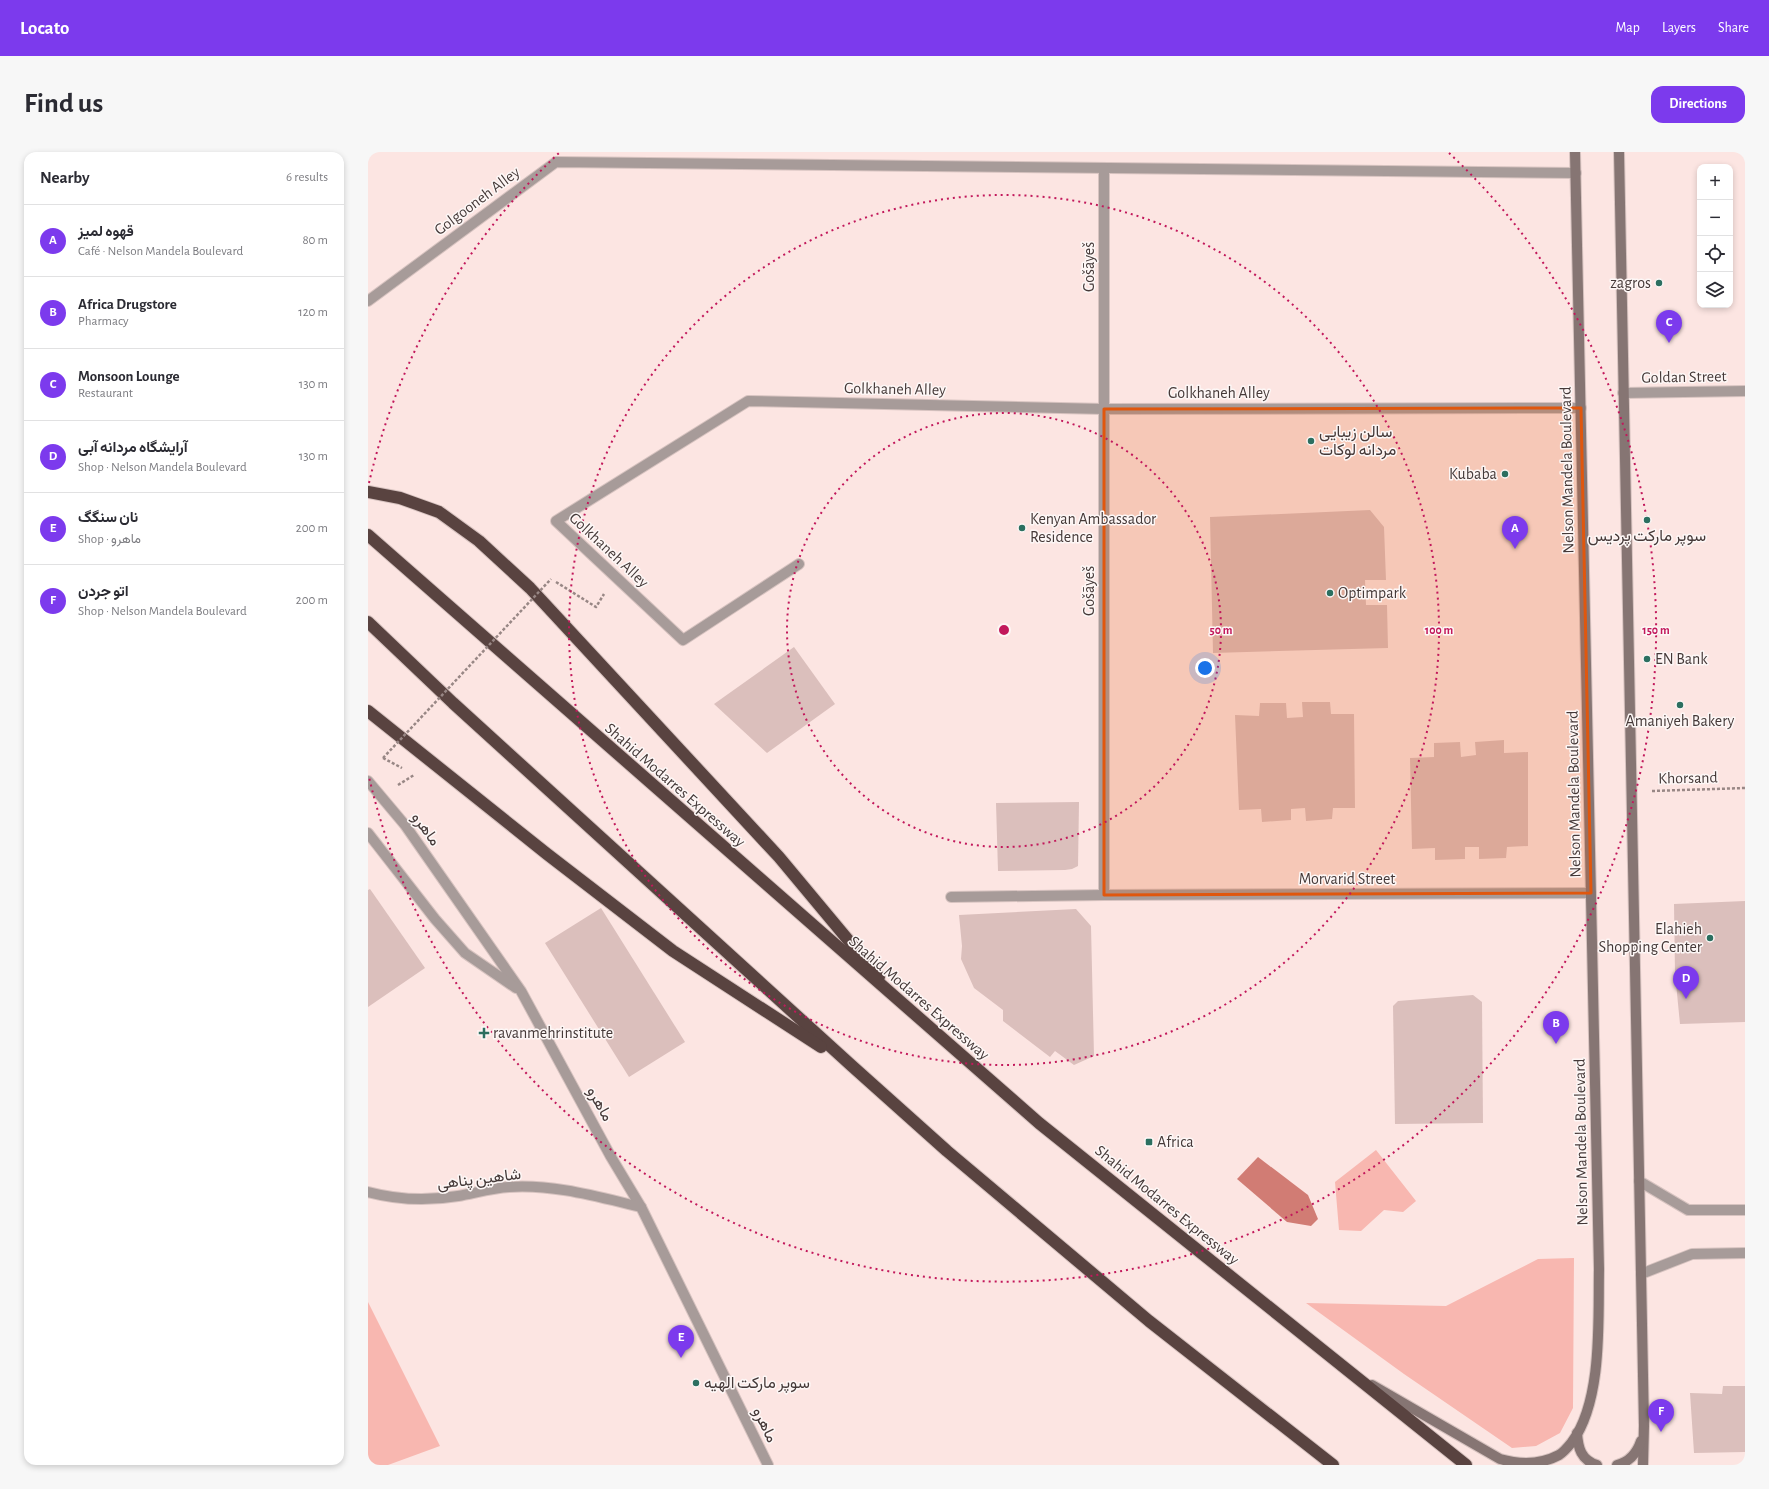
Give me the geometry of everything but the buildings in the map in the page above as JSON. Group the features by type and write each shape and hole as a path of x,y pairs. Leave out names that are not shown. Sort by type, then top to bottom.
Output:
{"highway":[{"path":"368,492 400,498 439,512 479,541 530,588 779,857 903,1006"},
{"name":"Shahid Modarres Expressway","path":"368,535 903,1006 1039,1123 1466,1465"},
{"path":"368,622 453,703 852,1066 948,1151 1150,1321 1333,1465"},
{"path":"368,710 547,854 673,951 852,1066"}],"main road":[{"name":"Nelson Mandela Boulevard","path":"1346,1370 1500,1460 1519,1465 1542,1463 1560,1455 1577,1433 1583,1422 1591,1396 1598,1342 1599,1268 1576,152"},
{"path":"1619,152 1644,1426 1643,1465"},
{"path":"1617,1465 1629,1460 1636,1453 1642,1440 1644,1426"},
{"path":"1577,1433 1581,1455 1585,1459 1597,1465"}],"street":[{"name":"Golgooneh Alley","path":"368,301 556,162 1576,173"},
{"name":"Gošāyeš","path":"1104,168 1104,895"},
{"name":"Goldan Street","path":"1623,393 1745,391"},
{"name":"Golkhaneh Alley","path":"799,564 683,640 556,521 748,401 1104,409 1581,408"},
{"name":"ماهرو","path":"368,781 405,825 521,991 611,1156 641,1207 768,1465"},
{"path":"368,833 435,920 465,954 521,991"},
{"name":"Morvarid Street","path":"951,898 1104,895 1591,893"},
{"path":"1639,1181 1688,1210 1745,1210"},
{"name":"شاهین پناهی","path":"368,1192 387,1197 431,1200 509,1187 531,1187 572,1192 641,1207"},
{"path":"1641,1274 1692,1254 1745,1253"}],"path":[{"path":"398,785 415,774 383,758 551,579 596,607"},
{"name":"Khorsand","path":"1631,791 1745,788"}],"highlighted area":[{"path":"1581,408 1591,893 1104,895 1104,409"}],"shaded area":[{"path":"1376,1150 1416,1201 1403,1212 1384,1210 1361,1231 1339,1230 1335,1182"},
{"path":"1258,1157 1308,1195 1318,1219 1311,1226 1287,1222 1237,1179"},
{"path":"1574,1258 1573,1408 1560,1433 1536,1446 1512,1448 1404,1374 1306,1303 1446,1306 1538,1259"},
{"path":"368,1302 440,1446 388,1465 368,1465"}],"place":[{"name":"zagros","path":"1659,283"},
{"name":"Monsoon Lounge","path":"1669,343"},
{"name":"سالن زیبایی مردانه لوکات","path":"1311,441"},
{"name":"Kubaba","path":"1505,474"},
{"name":"سوپر مارکت پردیس","path":"1647,520"},
{"name":"Kenyan Ambassador Residence","path":"1022,528"},
{"name":"قهوه لمیز","path":"1515,549"},
{"name":"Optimpark","path":"1330,593"},
{"name":"EN Bank","path":"1647,659"},
{"name":"Amaniyeh Bakery","path":"1680,705"},
{"name":"Elahieh Shopping Center","path":"1710,938"},
{"name":"آرایشگاه مردانه آبی","path":"1686,999"},
{"name":"ravanmehrinstitute","path":"484,1033"},
{"name":"Africa Drugstore","path":"1556,1044"},
{"name":"Africa","path":"1149,1142"},
{"name":"نان سنگگ","path":"681,1358"},
{"name":"سوپر ماركت الهيه","path":"696,1383"},
{"name":"اتو جردن","path":"1661,1432"}]}
